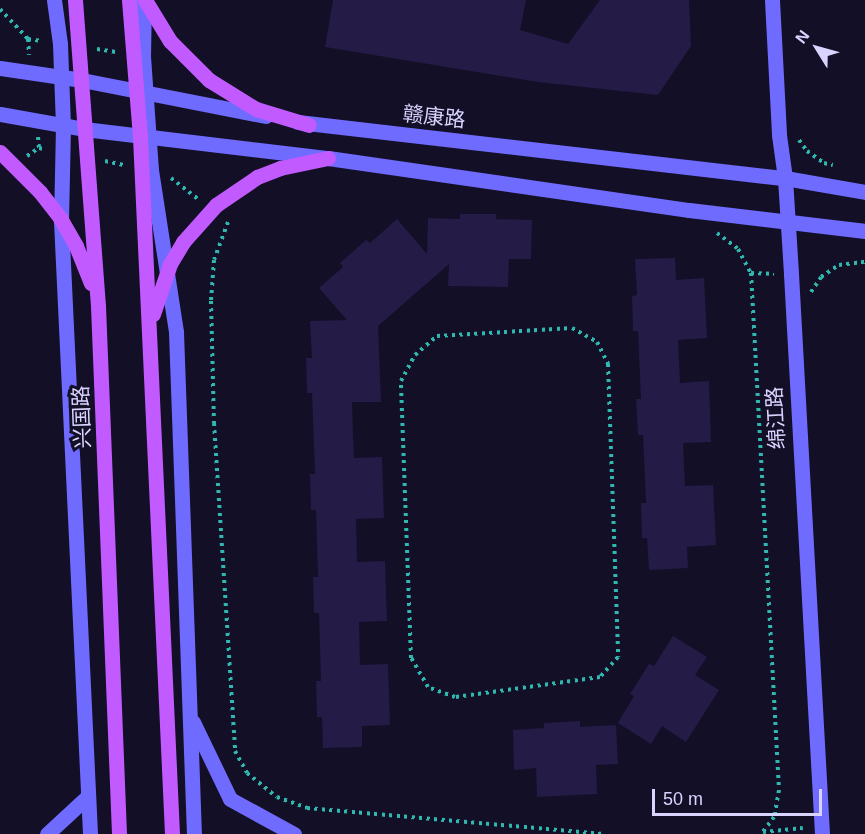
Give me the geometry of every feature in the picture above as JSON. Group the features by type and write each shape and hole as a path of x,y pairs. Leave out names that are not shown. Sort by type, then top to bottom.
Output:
{"main road":[{"name":"兴国路","path":"75,0 98,306 119,834"},
{"path":"129,0 145,137 149,338 172,834"},
{"path":"145,0 170,41 209,80 256,109 309,124"},
{"path":"0,152 40,192 61,221 89,275 98,306"},
{"path":"149,338 153,313 166,273 183,242 199,222 236,190 280,168 328,158"}],"street":[{"path":"54,0 61,77 63,126 61,221 90,834"},
{"path":"141,91 145,0"},
{"name":"绵江路","path":"772,0 779,135 785,178 822,834"},
{"name":"赣康路","path":"0,68 82,80 309,124 785,178 865,192"},
{"path":"0,114 84,129 328,158 689,210 865,231"},
{"path":"145,137 176,332 194,834"},
{"path":"189,715 230,799 294,834"},
{"path":"47,834 88,796"}],"path":[{"path":"0,9 28,39"},
{"path":"798,139 807,152 824,163 835,166"},
{"path":"234,215 227,223 214,260 211,301 214,423 235,751 247,773 277,797 307,808 606,834"},
{"path":"710,229 738,249 751,273 779,790 774,817 761,834"},
{"path":"572,328 597,342 608,364 618,657 600,676 455,698 428,687 411,658 401,381 415,355 437,336 572,328"}],"building":[{"path":"333,0 526,0 520,30 568,44 600,0 689,0 691,46 658,95 538,82 325,47"},
{"path":"460,214 496,214 496,219 532,220 531,259 509,259 508,287 448,286 449,264 378,326 381,402 352,402 353,436 354,458 382,457 384,518 356,519 357,562 385,561 387,621 359,622 360,665 388,664 390,725 362,726 362,747 323,748 322,717 317,717 316,681 321,681 319,613 314,613 313,577 318,577 316,510 311,510 310,474 315,474 312,393 307,393 306,358 312,358 310,321 347,320 319,288 343,267 340,263 366,240 370,243 397,219 427,254 428,218 460,219"},
{"path":"675,258 676,280 704,278 707,338 678,340 680,383 709,381 711,442 683,443 685,486 713,485 716,545 687,547 688,568 649,570 647,538 642,538 641,503 646,503 643,435 638,435 636,399 641,399 638,331 633,331 632,296 637,295 635,259"},
{"path":"673,636 707,657 695,675 719,690 686,742 662,726 651,744 618,723 634,696 630,694 649,664 654,666"},
{"path":"580,721 580,727 616,725 618,764 596,765 597,794 537,797 536,768 514,770 513,730 544,728 544,723"}]}
